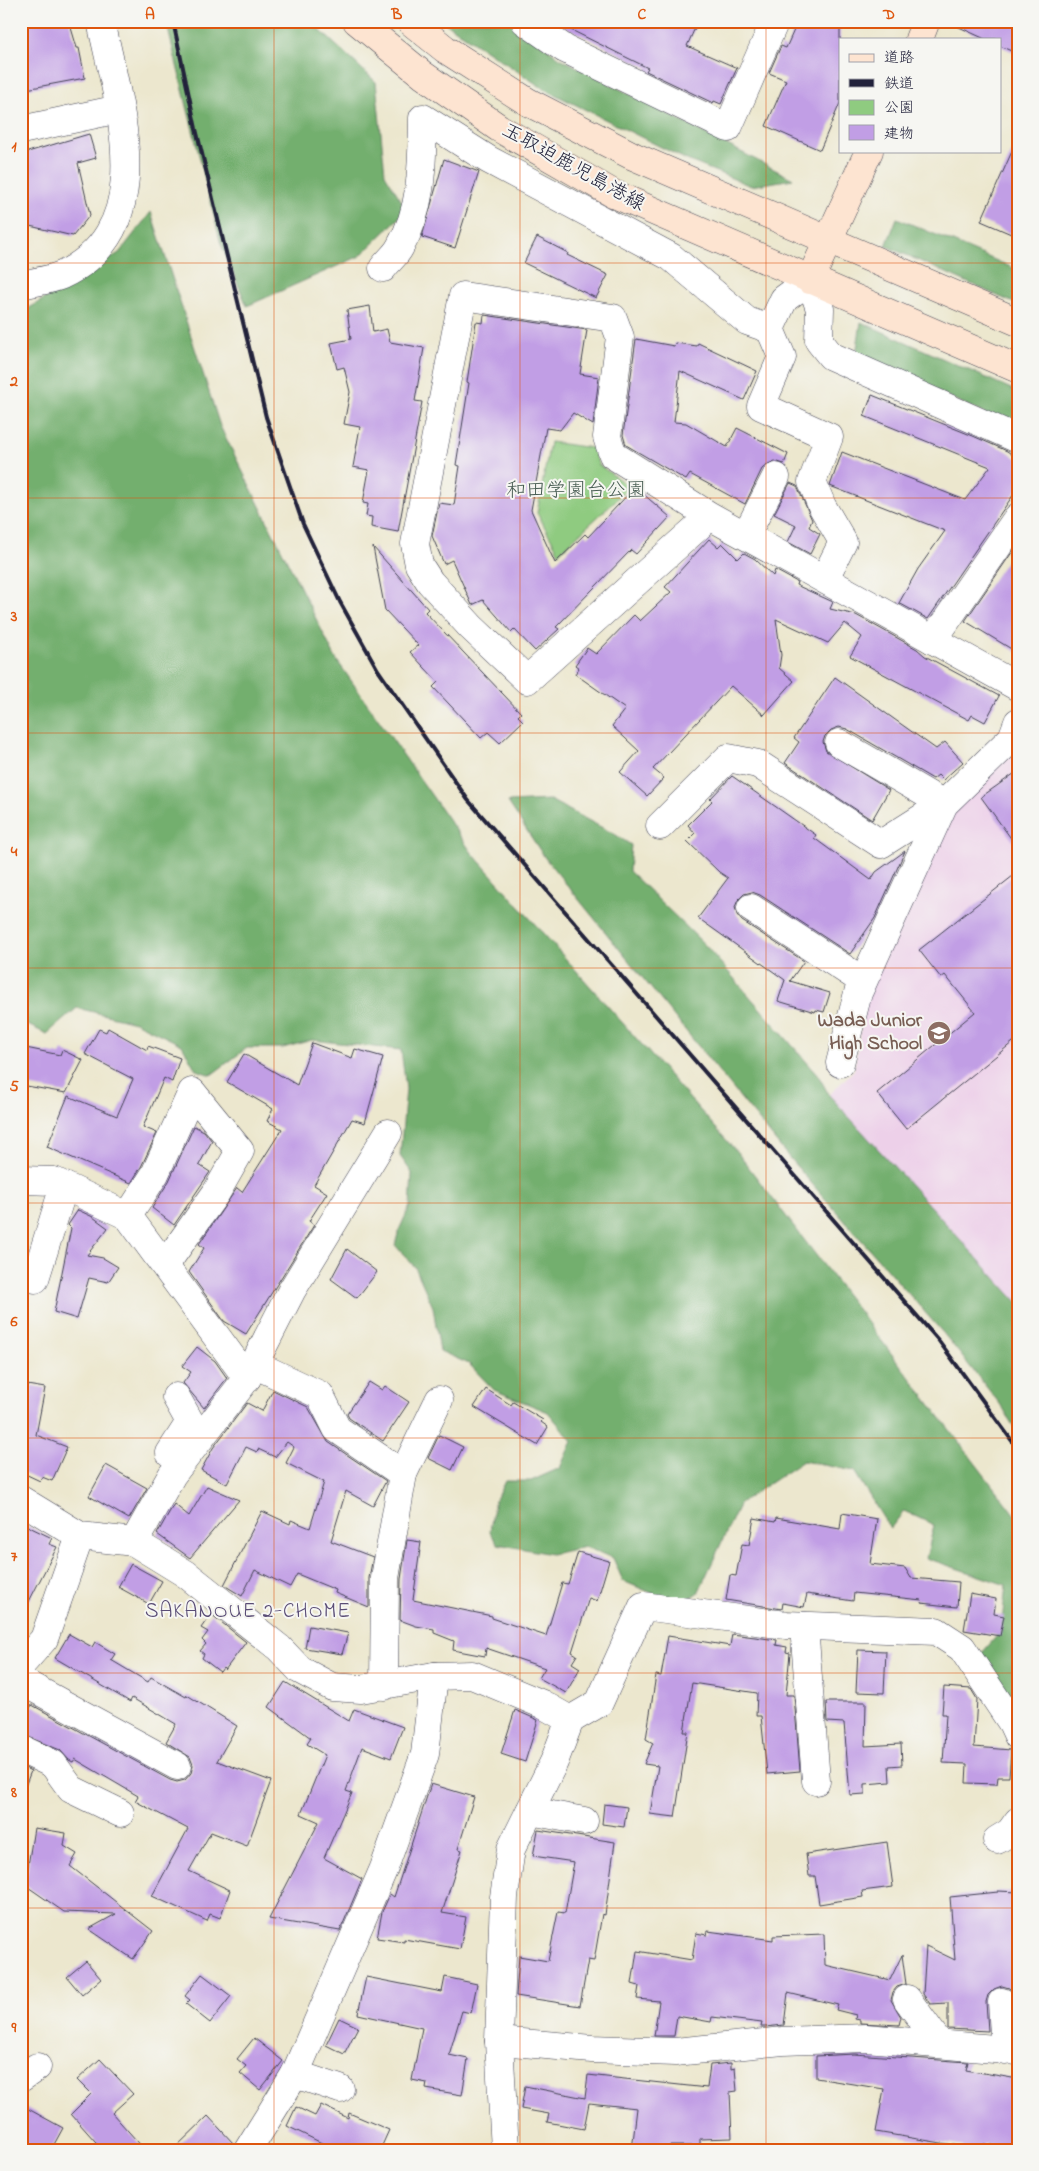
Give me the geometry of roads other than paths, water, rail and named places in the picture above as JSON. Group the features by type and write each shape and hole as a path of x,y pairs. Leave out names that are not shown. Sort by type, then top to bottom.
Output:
{"main road":[{"name":"玉取迫鹿児島港線","path":"358,21 423,75 499,128 614,194 1018,369"},
{"name":"玉取迫鹿児島港線","path":"410,21 445,48 528,102 633,156 1018,322"},
{"path":"918,38 926,21"},
{"path":"810,280 869,152"}],"street":[{"path":"21,285 61,275 86,260 110,236 123,200 127,168 119,109 101,21"},
{"path":"525,21 565,49 728,128 775,21"},
{"path":"21,130 119,109"},
{"path":"382,268 400,247 418,204 423,118 489,160 671,257 747,321 770,329 782,357 761,406 829,437 812,482 822,506 843,542 825,578"},
{"path":"770,329 784,299 810,280 820,309 819,341 831,356 1018,439"},
{"path":"710,516 527,680 471,627 430,582 419,565 416,554 417,535 463,296 613,318 620,337 607,437 613,455 710,516 1018,686"},
{"path":"746,536 776,477"},
{"path":"933,640 1018,517"},
{"path":"660,826 728,758 758,764 881,844 944,804 1012,738 1018,722"},
{"path":"838,744 944,804"},
{"path":"840,1063 858,993 944,804"},
{"path":"751,908 863,981"},
{"path":"128,1216 154,1174 192,1092 240,1151 216,1193 165,1265"},
{"path":"134,1542 166,1486 251,1371 292,1290 388,1133"},
{"path":"21,1180 54,1181 128,1216 251,1371 320,1395 336,1429 403,1474"},
{"path":"35,1278 64,1186"},
{"path":"166,1486 160,1469 190,1422 176,1397"},
{"path":"384,1686 385,1578 403,1474 439,1400"},
{"path":"21,1500 80,1536 134,1542 186,1574 279,1648 300,1670 332,1687 361,1690 434,1676 472,1675 542,1704 570,1720"},
{"path":"21,1665 44,1639 80,1536"},
{"path":"505,2150 499,2041 504,1896 511,1849 554,1762 570,1720 599,1703 643,1606 804,1626 936,1631 962,1648 1012,1723 1018,1736"},
{"path":"804,1626 816,1781"},
{"path":"248,2150 295,2074 384,1868 424,1754 434,1676"},
{"path":"21,1681 176,1766"},
{"path":"21,1749 53,1764 71,1789 120,1813"},
{"path":"530,1811 584,1821"},
{"path":"997,1840 1010,1832 1018,1821"},
{"path":"907,1999 939,2043"},
{"path":"499,2041 592,2049 676,2052 783,2041 866,2038 1012,2051 1002,2002"},
{"path":"295,2074 340,2089"}],"railway":[{"path":"173,21 196,129 266,417 303,524 340,602 378,670 468,800 939,1341 1018,1449"}],"place":[{"name":"Wada Junior High School","path":"939,1033"}],"district":[{"name":"SAKANOUE 2-CHOME","path":"248,1612"}],"park label":[{"name":"和田学園台公園","path":"576,491"}]}
